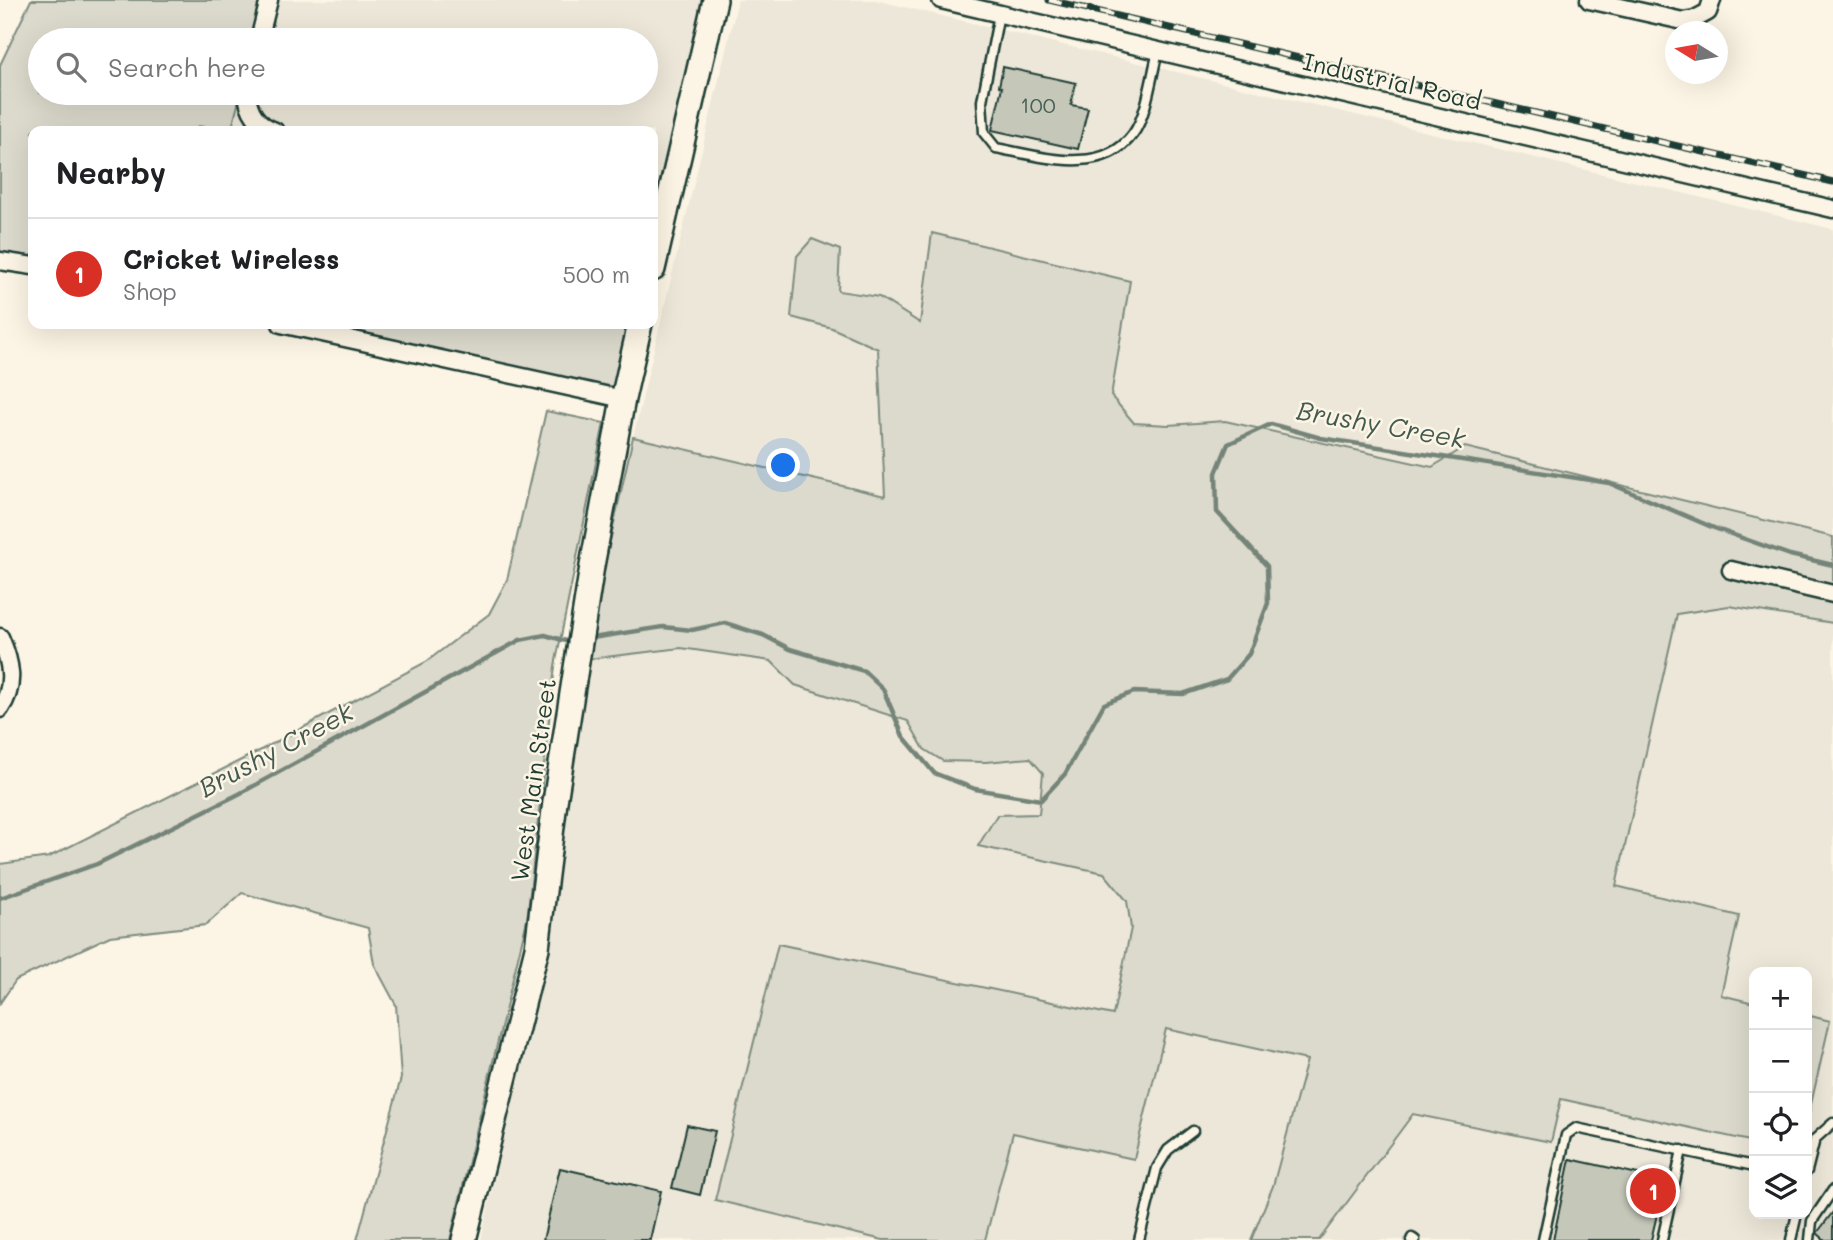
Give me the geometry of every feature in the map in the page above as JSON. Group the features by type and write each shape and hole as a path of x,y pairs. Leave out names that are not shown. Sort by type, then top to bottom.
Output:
{"main road":[{"path":"659,216 715,0"},
{"name":"West Main Street","path":"464,1240 537,948 563,750 592,566 639,329"}],"street":[{"path":"262,28 270,0"},
{"name":"Industrial Road","path":"941,0 1833,209"},
{"path":"1589,0 1683,21 1695,19 1708,12 1712,0"},
{"path":"250,105 253,116 263,126"},
{"path":"0,261 28,265"},
{"path":"304,329 623,399"},
{"path":"1731,570 1833,594"},
{"path":"0,637 10,665 12,683 0,709"}],"lane":[{"path":"999,13 982,100 984,134 996,148 1066,160 1100,159 1134,134 1158,51"},
{"path":"1811,1156 1815,1139 1833,1123"},
{"path":"1543,1240 1566,1135 1576,1128 1749,1165"},
{"path":"1139,1240 1157,1168 1168,1150 1193,1131"},
{"path":"1662,1240 1682,1150"},
{"path":"1810,1240 1812,1221 1833,1191"},
{"path":"1791,1240 1796,1219"}],"shaded area":[{"path":"31,0 264,0 257,28 28,28 28,105 238,105 232,126 28,126 28,262 0,257 0,65"},
{"path":"264,0 707,0 658,203 658,126 198,126 225,105 658,105 658,28 257,28"},
{"path":"738,0 875,0 1833,229 1833,537 1465,447 1432,467 1225,421 1168,425 1134,423 1111,396 1130,281 933,233 920,323 879,297 838,291 791,317 832,328 878,349 885,497 633,437"},
{"path":"932,233 1130,281 1111,396 1134,423 1168,425 1225,421 1432,467 1465,447 1833,537 1833,623 1729,606 1677,614 1616,886 1739,916 1721,995 1749,1002 1749,1141 1561,1099 1551,1142 1413,1114 1319,1240 1251,1240 1273,1186 1307,1060 1166,1029 1134,1159 1013,1133 985,1240 883,1240 715,1200 778,944 1113,1015 1131,928 1127,901 1104,873 978,846 997,815 1039,814 1043,773 1030,758 986,762 943,761 924,749 908,721 795,685 771,661 681,648 588,659 596,605 633,437 885,496 878,349 832,328 791,317 797,256 812,239 840,250 838,291 879,297 920,323"},
{"path":"629,329 617,385 603,396 321,331"},
{"path":"546,411 604,423 555,666 527,920 450,1240 357,1240 401,1078 396,1005 374,964 368,928 242,893 206,925 110,936 16,980 0,1003 0,864 49,857 259,751 426,662 489,614 507,580"},
{"path":"1729,606 1833,623 1833,1240 1319,1240 1413,1114 1550,1142 1561,1099 1749,1141 1749,1219 1812,1219 1812,1100 1830,1021 1812,1016 1812,967 1749,967 1749,1002 1721,995 1739,916 1616,886 1677,614"},
{"path":"681,648 771,661 795,685 908,721 924,749 986,762 1030,758 1043,773 1039,814 978,846 1104,873 1126,901 1131,928 1113,1015 778,944 716,1200 883,1240 481,1240 550,930 588,659"},
{"path":"1812,1016 1830,1021 1812,1100"},
{"path":"1166,1029 1307,1059 1273,1186 1251,1240 985,1240 1013,1133 1134,1159"}],"building":[{"path":"1003,67 1076,83 1071,105 1088,108 1078,149 992,130 1002,87 999,86"},
{"path":"687,1125 715,1131 700,1195 672,1188"},
{"path":"1570,1159 1665,1180 1651,1240 1553,1240"},
{"path":"560,1168 661,1191 650,1240 543,1240"},
{"path":"1833,1212 1833,1240 1825,1240 1817,1233"}],"waterway":[{"name":"Brushy Creek","path":"592,638 663,627 692,630 725,623 763,635 790,649 864,671 883,689 903,736 934,773 975,789 1041,800 1065,774 1104,704 1134,692 1183,694 1227,679 1249,654 1268,603 1267,566 1217,512 1216,473 1228,444 1271,424 1321,438 1609,483 1714,528 1790,555 1833,565"},
{"name":"Brushy Creek","path":"0,898 97,864 239,794 520,640 545,635 566,641"}],"railway":[{"path":"1049,0 1833,182"}],"place":[{"name":"Cricket Wireless","path":"1653,1191"}]}
